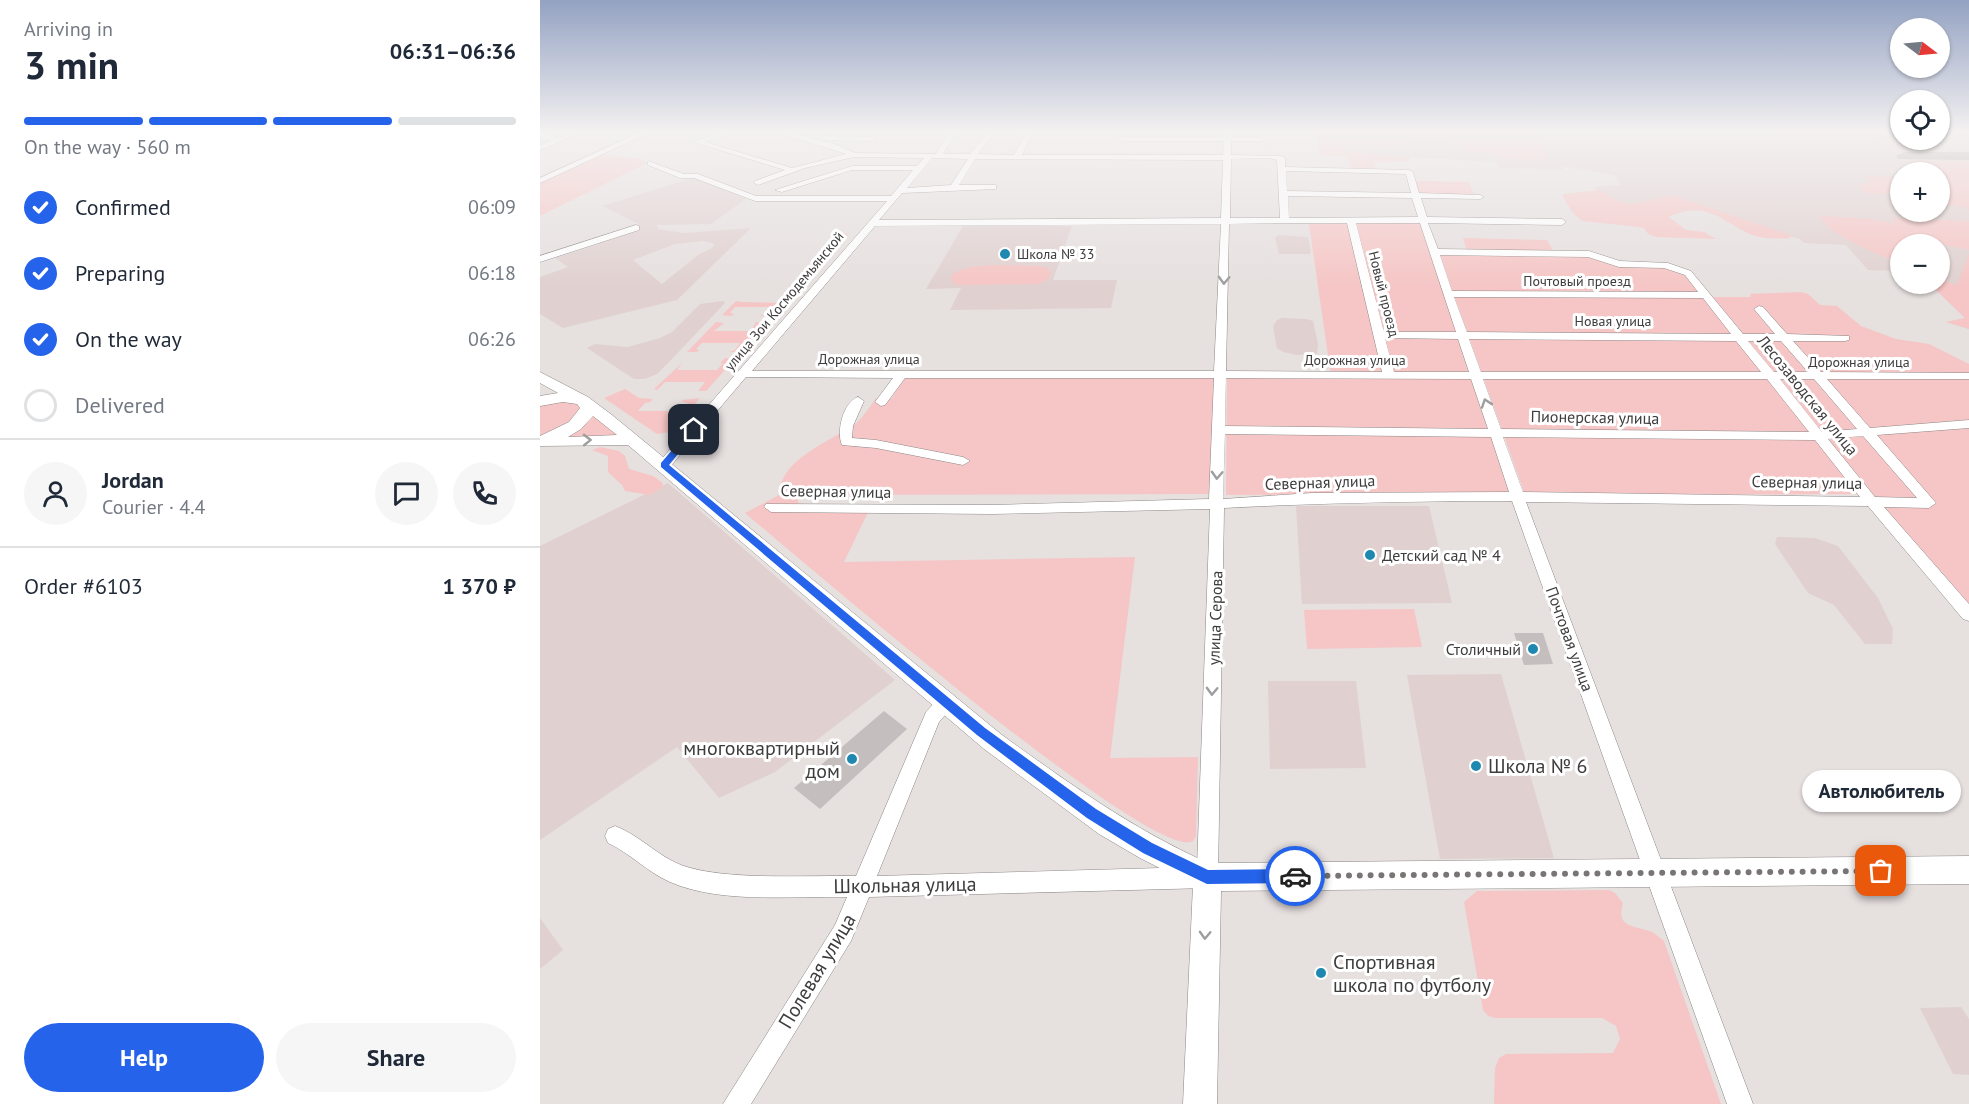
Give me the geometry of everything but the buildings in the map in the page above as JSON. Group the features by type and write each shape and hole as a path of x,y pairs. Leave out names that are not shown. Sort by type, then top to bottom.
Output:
{"main road":[{"name":"Школьная улица","path":"540,377 582,400 633,440 993,741 1092,814 1148,848 1207,877 1969,870"},
{"path":"540,401 563,397 582,400 588,409 582,419 563,432 540,442"},
{"path":"540,442 594,439 633,440"},
{"name":"улица Серова","path":"1200,1104 1207,877"}],"street":[{"path":"712,183 755,199 896,195 954,187 993,187"},
{"path":"779,190 804,183"},
{"name":"улица Зои Космодемьянской","path":"664,465 907,183"},
{"path":"954,187 957,183"},
{"name":"улица Серова","path":"1207,877 1227,183"},
{"path":"1282,183 1285,221"},
{"name":"Почтовая улица","path":"1412,183 1518,498 1740,1104"},
{"path":"1282,193 1480,197"},
{"path":"870,223 1423,220 1562,222"},
{"name":"Новый проезд","path":"1351,221 1381,335 1389,375"},
{"path":"540,259 636,228"},
{"name":"Лесозаводская улица","path":"1434,252 1590,254 1620,264 1665,265 1688,273 1871,501 1969,615"},
{"name":"Почтовый проезд","path":"1449,294 1706,295"},
{"path":"1760,309 1868,432"},
{"name":"Новая улица","path":"1381,335 1845,338"},
{"name":"Дорожная улица","path":"741,374 1969,376"},
{"path":"881,402 902,374"},
{"path":"858,401 848,421 844,436 847,442 876,444 963,461"},
{"name":"Пионерская улица","path":"1220,430 1819,436 1969,424"},
{"name":"Северная улица","path":"771,507 875,511 1216,504 1309,498 1680,498 1929,503 1868,432"},
{"name":"Полевая улица","path":"736,1104 843,933 864,887 932,717 947,703"},
{"name":"Школьная улица","path":"615,836 638,848 658,865 685,877 762,885 864,887 1207,877"}],"shaded area":[{"path":"541,183 608,183 540,216"},
{"path":"677,183 708,183 746,199 711,224 657,225 658,229 684,233 751,228 677,300 563,328 540,314 540,277 568,267 555,258 599,244 594,240 639,224 602,206","holes":["703,241 714,244 712,248 698,255 662,284 633,260 675,244"]},
{"path":"1415,183 1469,183 1474,195 1419,194"},
{"path":"1619,183 1890,183 1890,222 1950,222 1950,183 1969,183 1969,329 1946,322 1965,318 1940,294 1950,294 1950,234 1890,234 1890,271 1868,270 1846,245 1804,243 1800,239 1737,223 1668,198 1651,204 1622,204 1592,187 1620,185"},
{"path":"1866,183 1890,183 1890,194 1866,193 1858,186"},
{"path":"1950,183 1969,183 1969,211 1962,206 1950,205"},
{"path":"1598,190 1630,204 1665,196 1678,197 1790,235 1790,238 1752,235 1713,214 1694,210 1669,217 1686,230 1704,232 1716,239 1656,237 1648,234 1644,228 1582,221 1572,212 1563,197 1563,194"},
{"path":"1820,217 1873,219 1896,224 1894,222 1969,221 1969,250 1950,246 1950,234 1890,234 1890,258 1841,236"},
{"path":"1420,223 1510,494 1226,495 1227,376 1331,376 1309,224"},
{"name":"Школа № 33","path":"963,226 1072,226 1053,280 1117,280 1111,308 950,310 961,288 926,289"},
{"path":"841,233 848,234 801,288 784,298"},
{"path":"1278,235 1308,237 1310,254 1279,254 1275,238"},
{"path":"1463,238 1547,240 1554,252 1467,251"},
{"path":"1439,253 1587,255 1619,266 1666,267 1684,273 1859,494 1525,495"},
{"path":"1969,254 1969,329 1946,322 1965,318 1940,294 1950,294 1950,283 1957,285"},
{"path":"980,266 1048,268 1051,273 1048,279 1038,284 966,285 955,284 951,280 951,276 959,271"},
{"path":"1801,292 1808,294 1820,305 1837,306 1861,326 1896,339 1929,344 1969,364 1969,605 1876,498 1713,297 1751,297 1750,294"},
{"path":"723,301 725,303 657,374 645,379 634,379 587,348 595,344 628,347 660,338 672,332 700,304"},
{"path":"736,301 784,303 773,313 766,315 758,316 766,314 771,307 735,307 730,313 734,314 731,316 722,315"},
{"path":"1282,318 1313,321 1318,344 1317,354 1297,355 1277,348 1273,326 1277,320"},
{"path":"716,322 724,323 714,331 751,331 756,322 765,323 739,352 729,352 735,350 740,343 702,343 696,349 699,350 697,352 687,352"},
{"path":"725,358 735,359 706,391 698,391 705,382 665,382 657,390 654,389 682,363 677,370 717,370"},
{"path":"905,376 1215,376 1211,494 808,495 784,490 781,485 792,466 812,450 855,424 876,398 892,398"},
{"path":"625,389 639,398 653,399 645,403 638,411 680,411 688,403 682,402 683,400 700,398 670,432 657,434 604,398"},
{"path":"574,402 580,407 579,413 571,422 540,437 540,403"},
{"path":"591,410 625,438 547,440"},
{"path":"600,447 619,451 625,456 629,469 653,476 663,483 662,488 649,495 625,491 608,472 608,456 592,450"},
{"path":"668,483 895,680 775,772 719,798 677,747 540,840 540,546"},
{"path":"781,494 798,499 798,503 804,504 872,504 844,562 1135,557 1110,758 1198,757 1196,836 1193,841 1165,836 1114,806 1048,759 898,641 745,513"},
{"name":"Детский сад № 4","path":"1296,506 1429,506 1452,603 1302,604"},
{"path":"1777,537 1815,538 1838,546 1878,598 1893,629 1892,644 1865,644 1834,605 1808,593 1775,544"},
{"path":"1414,609 1422,647 1307,649 1304,610"},
{"name":"Школа № 6","path":"1501,674 1554,858 1440,859 1407,675"},
{"path":"1268,681 1356,681 1366,768 1270,769"},
{"path":"1609,890 1615,893 1623,903 1621,911 1624,922 1652,932 1664,941 1721,1104 1494,1104 1495,1068 1499,1058 1506,1054 1613,1053 1620,1039 1616,1026 1602,1018 1495,1018 1488,1016 1483,1010 1464,902 1477,891"},
{"path":"540,918 563,950 540,969"},
{"path":"1961,1007 1969,1019 1969,1075 1953,1074 1920,1008"}],"way so far":[{"path":"1295,876 1881,871"}],"place":[{"name":"Школа № 33","path":"1005,254"},
{"name":"Детский сад № 4","path":"1370,555"},
{"name":"Столичный","path":"1533,649"},
{"name":"многоквартирный дом","path":"852,759"},
{"name":"Школа № 6","path":"1476,766"},
{"name":"Автолюбитель","path":"1881,871"},
{"name":"Спортивная школа по футболу","path":"1321,973"}],"route":[{"path":"694,430 664,465 993,741 1044,780 1092,814 1148,848 1207,877 1295,876"}]}
